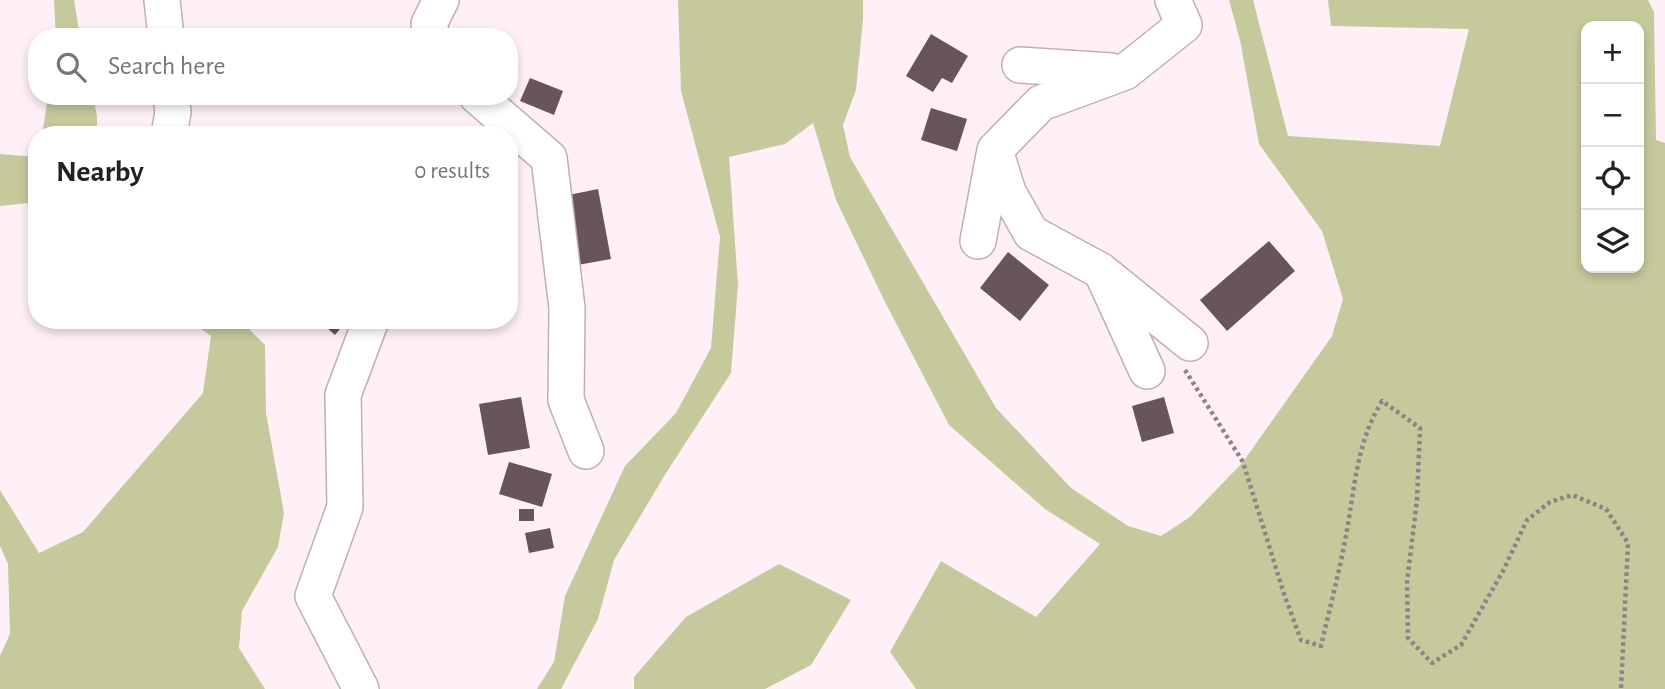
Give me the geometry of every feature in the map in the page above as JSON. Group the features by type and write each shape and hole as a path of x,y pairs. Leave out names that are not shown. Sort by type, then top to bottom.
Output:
{"street":[{"path":"162,0 165,28"},
{"path":"430,28 429,24 441,0"},
{"path":"978,241 995,150 1041,103 1125,72 1184,25 1173,0"},
{"path":"1020,65 1125,72"},
{"path":"171,126 172,105"},
{"path":"487,105 511,126"},
{"path":"518,132 548,158 567,308 566,400 586,451"},
{"path":"995,150 1008,192 1031,233 1101,271 1190,342"},
{"path":"1101,271 1147,371"},
{"path":"361,689 313,596 345,507 343,395 368,329"}],"path":[{"path":"1190,342 1176,356 1243,462 1301,640 1321,646 1347,531 1356,471 1368,423 1382,401 1420,428 1417,500 1407,582 1408,638 1432,663 1461,645 1503,572 1527,520 1550,502 1572,495 1606,509 1628,543 1621,689"}],"green space":[{"path":"54,0 74,0 79,28 56,28"},
{"path":"678,0 863,0 856,90 843,125 850,157 996,408 1071,488 1128,526 1161,536 1190,517 1243,462 1332,336 1343,299 1322,231 1259,144 1240,40 1229,0 1253,0 1288,136 1440,146 1469,29 1331,26 1328,0 1648,0 1654,12 1656,140 1665,143 1665,689 916,689 890,652 941,561 1036,617 1100,544 1045,509 949,425 836,200 813,123 785,144 729,157 738,285 731,373 614,560 598,619 561,689 537,689 554,662 565,596 625,466 676,413 711,348 720,237 681,91"},
{"path":"47,105 95,105 97,126 43,126"},
{"path":"0,154 28,156 28,203 0,206"},
{"path":"201,329 249,329 265,345 266,413 284,513 278,547 242,611 239,648 265,689 0,689 0,656 10,634 8,564 0,546 0,490 39,553 83,532 203,393 211,336"},
{"path":"779,564 851,600 811,665 765,689 634,689 634,677 686,617"}],"building":[{"path":"931,34 968,56 952,83 942,78 933,92 906,76"},
{"path":"530,78 563,91 554,115 520,101"},
{"path":"931,108 967,119 957,151 921,140"},
{"path":"598,189 611,259 572,266 559,197"},
{"path":"1269,241 1295,271 1227,331 1200,300"},
{"path":"1008,252 1049,285 1020,321 980,288"},
{"path":"328,329 340,329 335,335"},
{"path":"521,397 530,448 488,455 479,404"},
{"path":"1164,397 1174,433 1142,442 1132,406"},
{"path":"509,462 552,474 542,507 499,494"},
{"path":"519,509 534,509 534,521 519,521"},
{"path":"550,528 554,548 529,553 525,533"}]}
